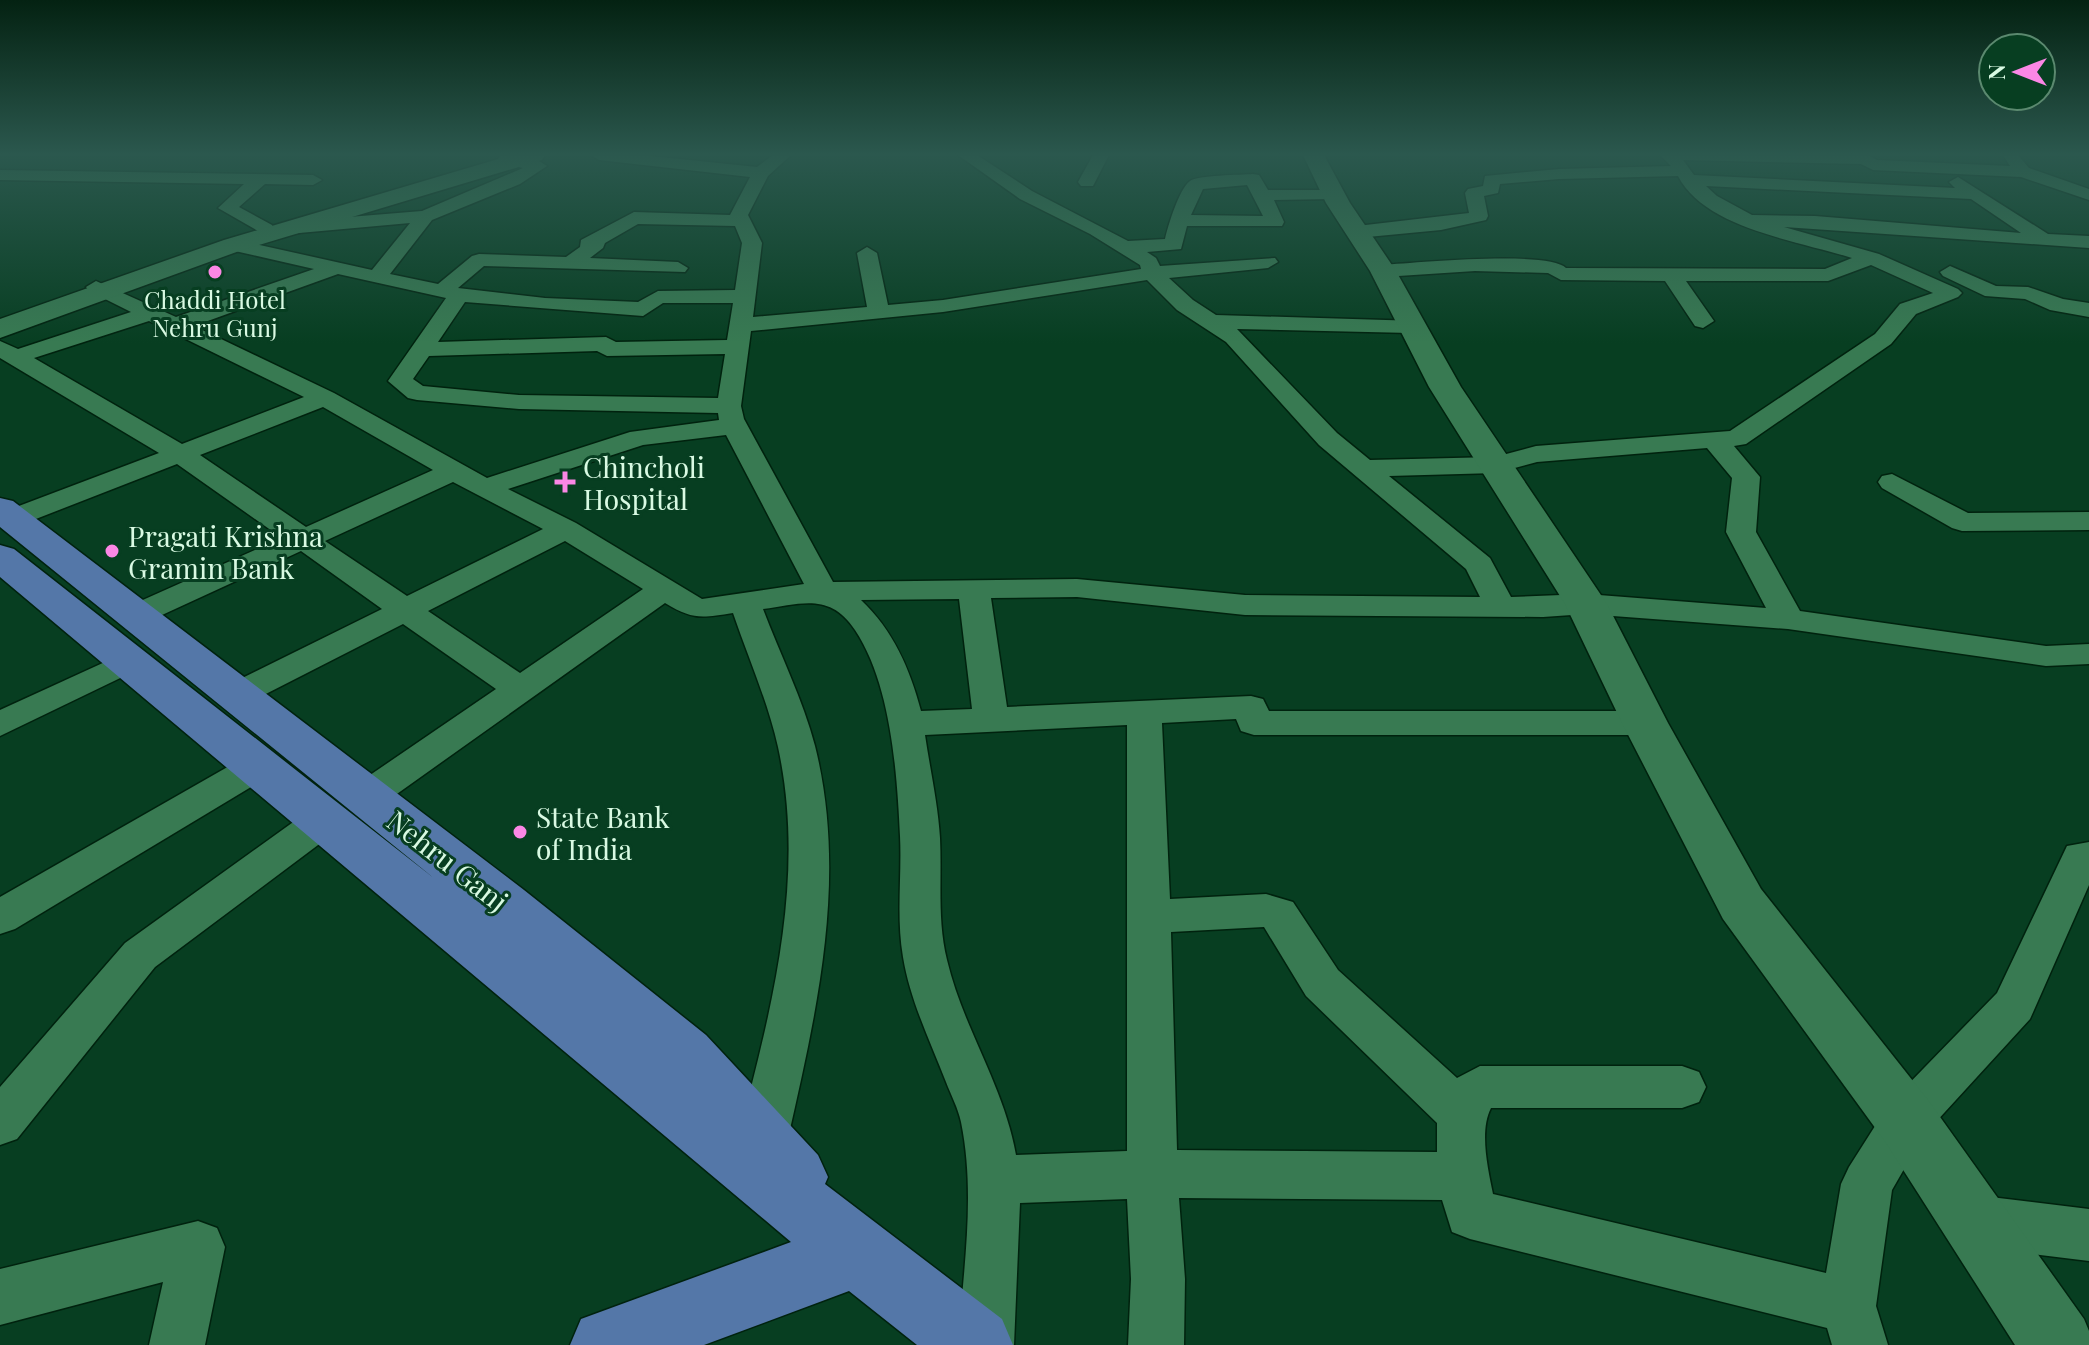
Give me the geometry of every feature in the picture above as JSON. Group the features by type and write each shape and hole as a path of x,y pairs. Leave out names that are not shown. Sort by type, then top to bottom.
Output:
{"main road":[{"path":"0,329 101,289 315,218"},
{"path":"1349,218 1383,271 1445,387 1586,604 1645,723 1742,904 1906,1120 2058,1345"},
{"path":"0,321 277,229"},
{"name":"Nehru Ganj","path":"4,528 133,638 258,766 346,808 685,1054 763,1138 857,1253"},
{"name":"Nehru Ganj","path":"133,638 238,694 346,808 857,1253 976,1345"},
{"path":"607,1345 857,1253"}],"street":[{"path":"250,218 277,229 405,218"},
{"path":"378,276 424,218"},
{"path":"571,263 596,244 588,244 634,218 740,221"},
{"path":"739,218 752,243 740,323 732,416 823,591 849,606 869,625 895,678 906,724 920,837 919,904 924,955 933,993 985,1119 995,1180 986,1345"},
{"path":"1069,218 1149,262 1152,273 1185,305 1234,337 1328,439 1479,564 1500,606"},
{"path":"1124,247 1174,245 1179,220 1275,222 1273,218"},
{"path":"1419,218 1441,224 1471,218"},
{"path":"1363,468 1496,465 1536,454 1737,438 1883,339 1908,309 1951,293 1871,258 1739,218"},
{"path":"2011,218 2044,240"},
{"path":"1744,221 1829,223 2089,242"},
{"path":"1916,278 1959,271 1976,258 1952,234"},
{"path":"233,245 451,293 545,304 643,309 658,297 740,323"},
{"path":"867,253 879,312"},
{"path":"1383,271 1475,265 1554,267 1561,274 1828,275 1871,258"},
{"path":"678,268 479,260 451,293 422,349 400,381 417,393 732,416"},
{"path":"422,349 606,344 607,349 740,323 943,306 1152,273 1268,262"},
{"path":"8,353 163,319 339,267"},
{"path":"1950,272 1992,292 2028,293 2058,305 2089,310"},
{"path":"1670,273 1703,321"},
{"path":"101,289 325,398 484,488 566,529 697,609 823,591 974,592 1077,588 1245,605 1586,604 1788,619 2046,656 2089,654"},
{"path":"1211,322 1411,326"},
{"path":"8,353 180,454 518,688"},
{"path":"4,528 180,454 325,398"},
{"path":"484,488 639,438 732,416"},
{"path":"1714,440 1746,477 1741,532 1788,619"},
{"path":"0,724 133,638 301,540 457,470"},
{"path":"1892,482 1962,522 2089,521"},
{"path":"238,694 566,529"},
{"path":"0,1123 140,955 346,808 664,589"},
{"path":"974,592 991,720"},
{"path":"745,602 796,744 801,768 807,883 800,972 763,1138"},
{"path":"906,724 1251,707 1254,723 1645,723"},
{"path":"1144,712 1151,917 1152,1174 1160,1288 1156,1345"},
{"path":"0,917 258,766"},
{"path":"1682,1087 1480,1087 1467,1097 1462,1114 1464,1176 1470,1214 1854,1326 1867,1184 1906,1120 2014,1006 2081,857 2089,857"},
{"path":"1151,917 1266,910 1278,914 1322,983 1462,1114"},
{"path":"995,1180 1152,1174 1464,1176"},
{"path":"1974,1221 2089,1235"},
{"path":"0,1297 198,1247 177,1345"}],"place":[{"name":"Chaddi Hotel Nehru Gunj","path":"215,272"},
{"name":"Chincholi Hospital","path":"565,482"},
{"name":"Pragati Krishna Gramin Bank","path":"112,551"},
{"name":"State Bank of India","path":"520,832"}]}
